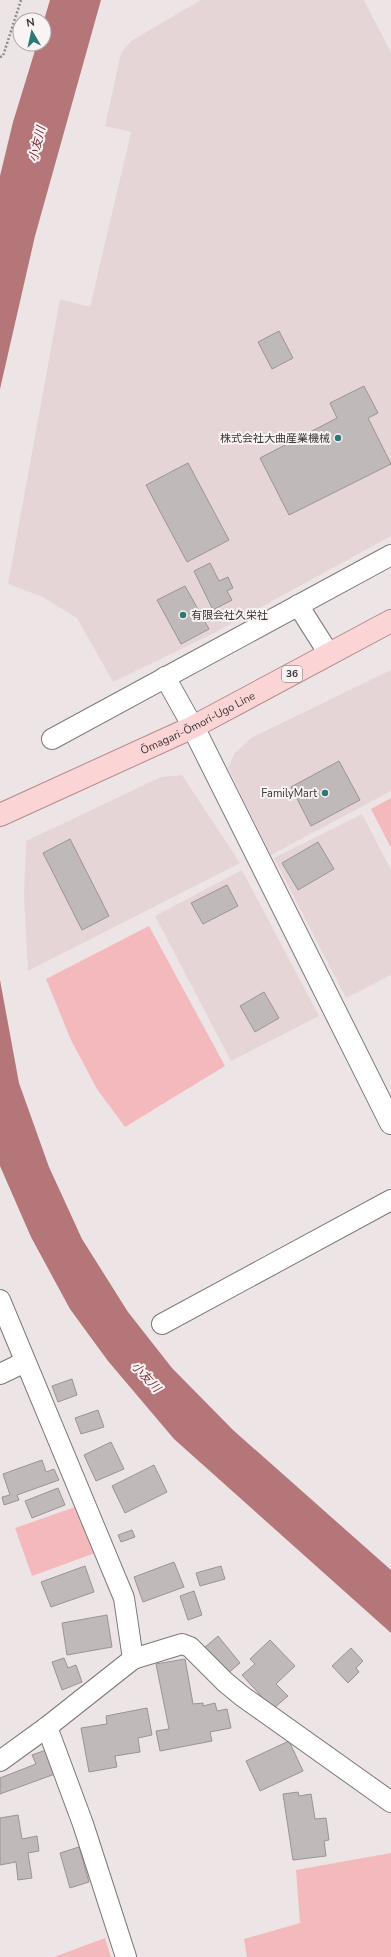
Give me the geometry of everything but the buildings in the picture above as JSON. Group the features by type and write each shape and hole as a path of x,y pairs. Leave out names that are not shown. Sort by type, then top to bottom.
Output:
{"main road":[{"name":"Ōmagari-Ōmori-Ugo Line","path":"0,815 193,726 391,621"}],"street":[{"path":"52,739 391,555"},
{"path":"298,605 329,654"},
{"path":"165,677 193,726 391,1123"},
{"path":"162,1324 391,1200"},
{"path":"0,1300 124,1598 133,1659"},
{"path":"0,1374 25,1362"},
{"path":"0,1761 47,1727 133,1659 182,1644 190,1646 224,1682 391,1802"},
{"path":"47,1727 83,1824 126,1957"}],"path":[{"path":"0,57 3,56 21,0"}],"shaded area":[{"path":"201,0 364,0 391,53 391,536 214,633 113,682 77,618 43,597 8,584 60,299 90,307 131,132 105,126 121,53 131,41"},
{"path":"391,670 391,791 271,855 228,768 235,753 251,738"},
{"path":"182,775 240,863 28,971 24,896 26,841 161,777"},
{"path":"391,798 391,848 371,809"},
{"path":"362,814 391,870 391,975 346,998 274,858"},
{"path":"242,870 319,1016 231,1061 155,916"},
{"path":"149,926 225,1066 125,1127 97,1089 71,1040 46,979"},
{"path":"78,1506 95,1553 32,1576 15,1528"},
{"path":"391,1853 391,1957 247,1957 244,1939 300,1923 296,1870"},
{"path":"105,1938 111,1957 54,1957"}],"water":[{"name":"小友川","path":"50,0 101,0 35,236 0,389 0,176 13,122 35,52 52,52 52,12 46,12"},
{"name":"小友川","path":"0,980 19,1083 49,1167 82,1239 128,1312 172,1368 233,1430 391,1570 391,1633 174,1439 108,1361 70,1309 31,1237 0,1166"}],"place":[{"name":"株式会社大曲産業機械","path":"338,438"},
{"name":"有限会社久栄社","path":"183,615"},
{"name":"FamilyMart","path":"325,793"}]}
